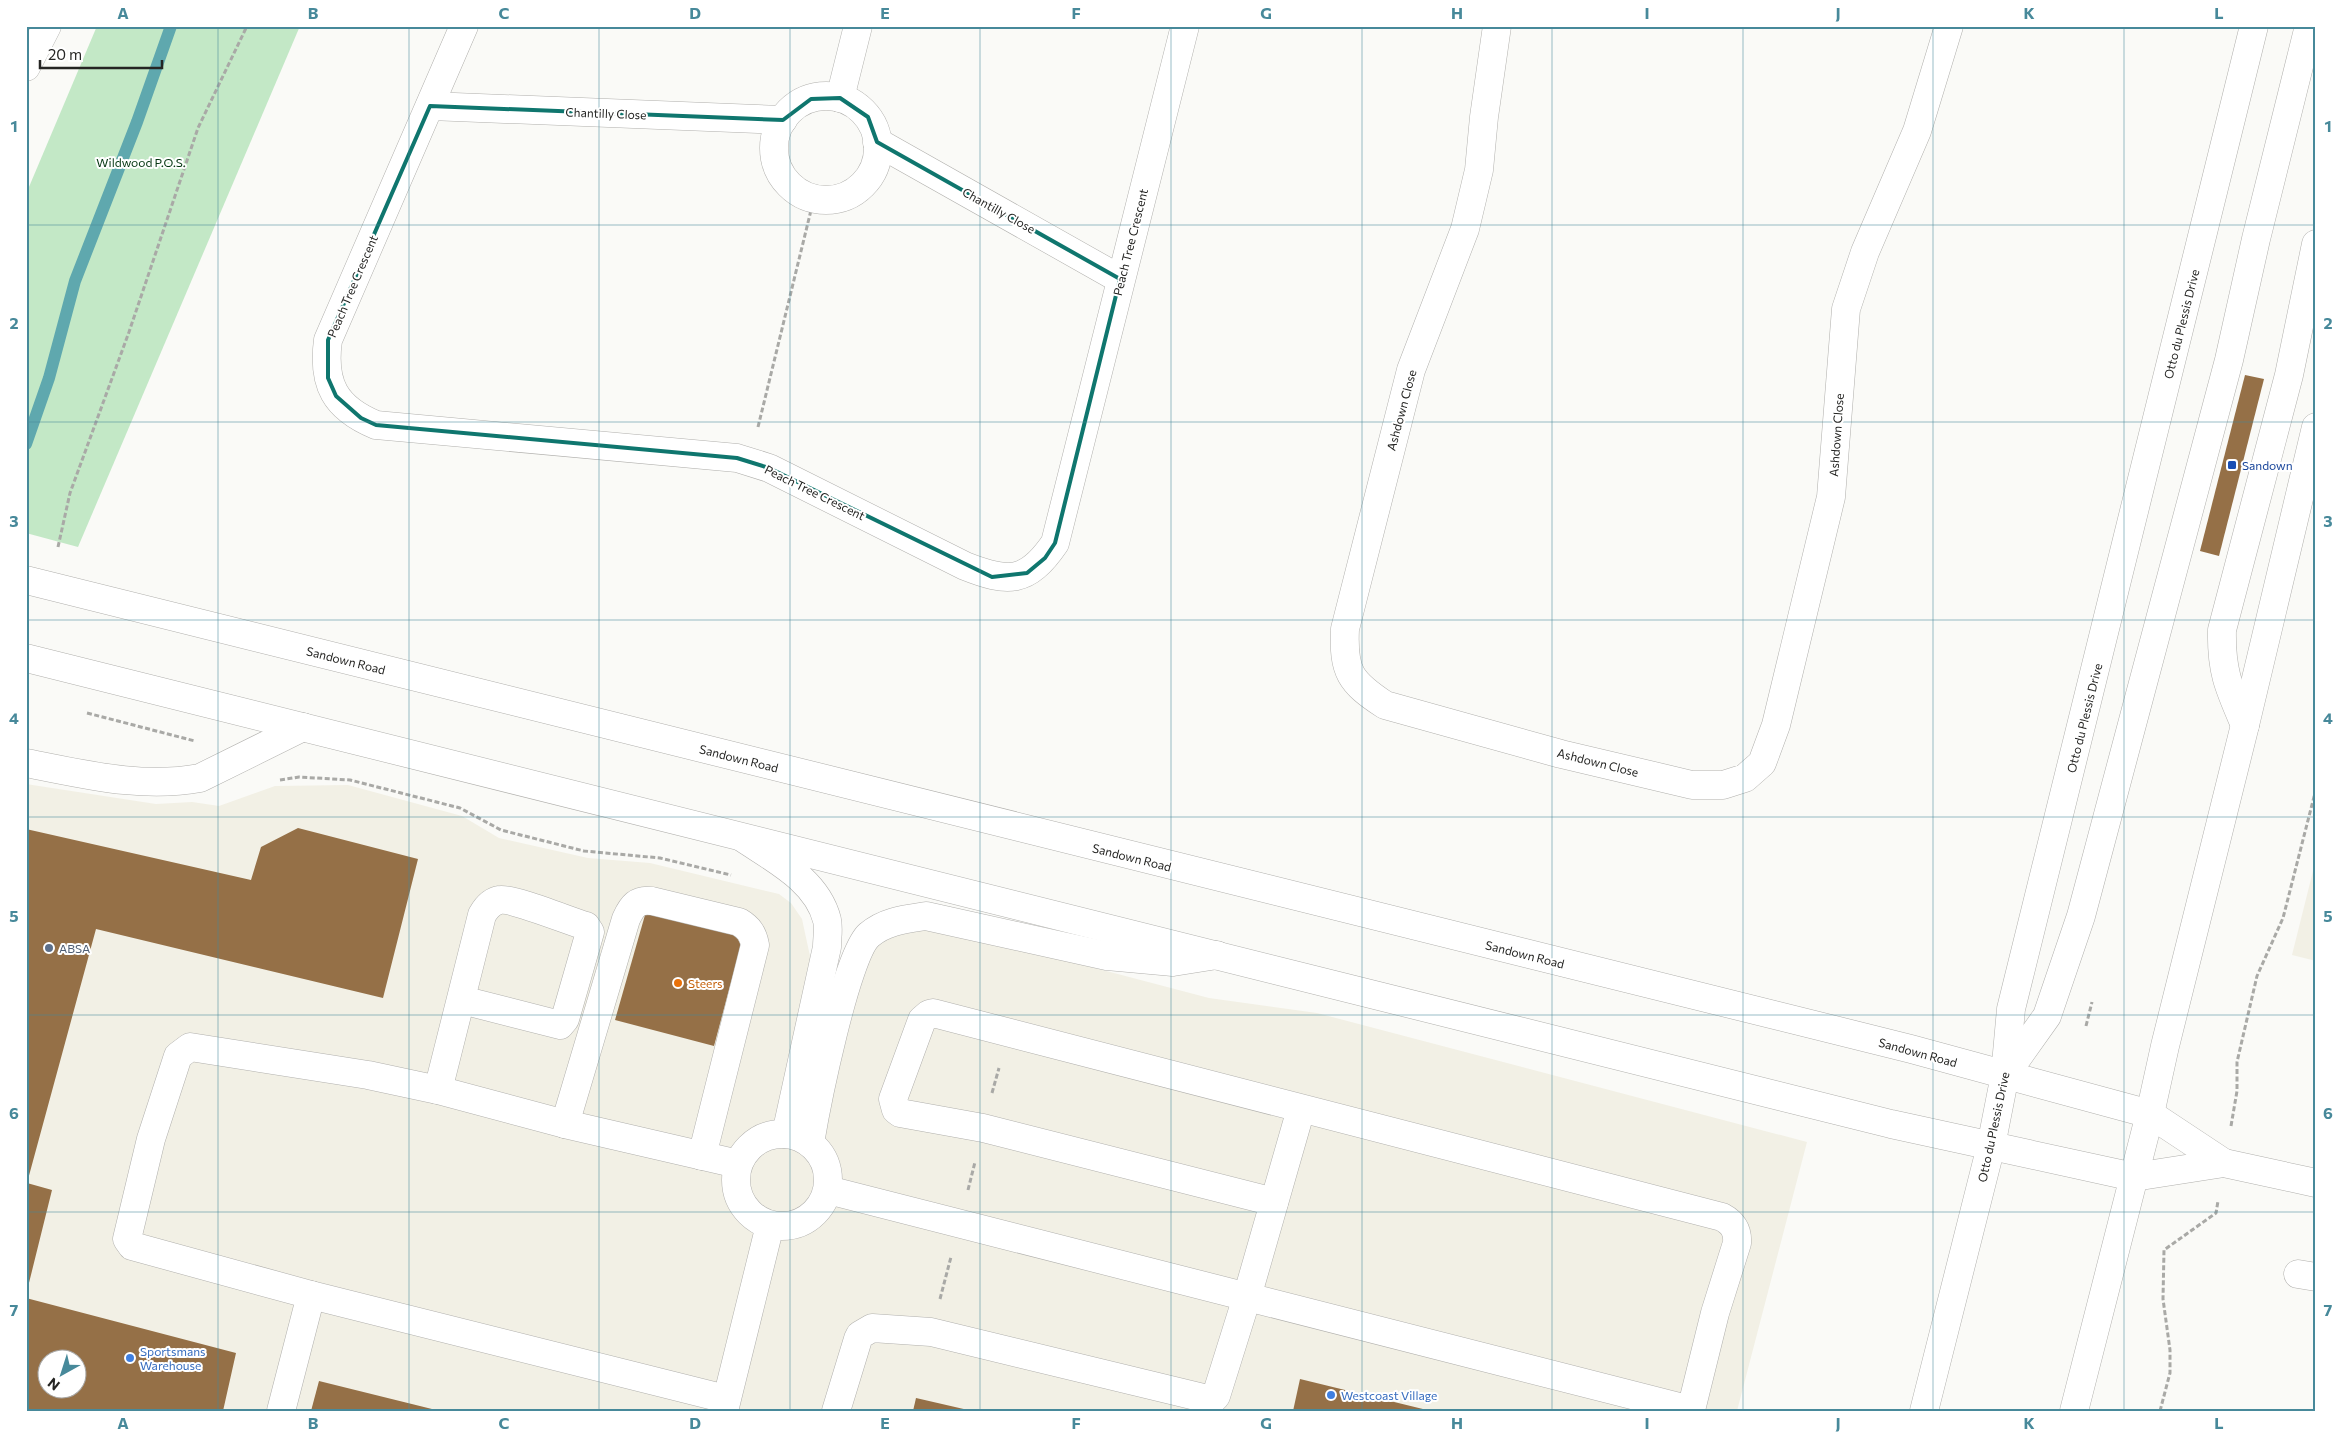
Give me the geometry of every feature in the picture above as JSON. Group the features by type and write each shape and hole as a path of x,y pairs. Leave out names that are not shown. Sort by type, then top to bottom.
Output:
{"main road":[{"path":"26,67 47,26"},
{"name":"Peach Tree Crescent","path":"464,26 328,340 325,362 328,378 336,396 346,407 361,418 376,425 737,458 769,468 965,566 992,577 1008,578 1027,573 1045,558 1055,543 1185,26"},
{"path":"840,98 858,26"},
{"name":"Ashdown Close","path":"1497,26 1484,117 1479,170 1465,229 1412,370 1345,629 1344,650 1348,667 1352,678 1362,690 1385,705 1562,754 1692,785 1723,785 1745,778 1762,762 1776,726 1831,497 1846,309 1865,252 1917,130 1949,26"},
{"name":"Otto du Plessis Drive","path":"1924,1411 1990,1146 2005,1075 2011,1009 2254,26"},
{"path":"2005,1075 2047,1016 2081,916 2230,360 2256,239 2309,26"},
{"path":"826,96 840,98 855,106 868,117 875,132 877,142 876,163 871,176 850,195 836,200 814,198 796,190 785,180 778,168 775,140 783,120 798,105 811,99 826,96"},
{"name":"Chantilly Close","path":"430,106 783,120"},
{"name":"Chantilly Close","path":"877,142 1120,279"},
{"path":"2245,726 2227,683 2222,664 2222,630 2289,375 2316,244"},
{"path":"2074,1411 2120,1240 2165,1046 2245,726 2316,427"},
{"name":"Sandown Road","path":"26,580 1911,1050 2150,1114 2224,1163 2316,1183"},
{"name":"Sandown Road","path":"26,658 1891,1124 2134,1178 2224,1163"},
{"path":"26,763 129,782 157,783 200,778 303,727"},
{"path":"741,837 790,870 812,890 827,921 827,947 798,1138"},
{"path":"438,1090 482,915 489,906 499,900 508,900 586,926 590,930 591,933 565,1019 560,1025 462,1000"},
{"path":"565,1124 626,919 634,905 639,901 652,901 739,922 752,934 755,945 702,1156"},
{"path":"798,1138 848,976 861,944 869,934 885,924 901,919 926,916 1107,956 1173,962 1217,955"},
{"path":"828,1190 1691,1410 1715,1313 1737,1243 1737,1232 1726,1219 1007,1033 928,1014 922,1020 893,1099 896,1110 905,1115 983,1128 1274,1202"},
{"path":"738,1164 565,1124 438,1090 368,1075 193,1047 185,1049 178,1056 151,1139 127,1235 128,1243 132,1246 725,1405 770,1225"},
{"path":"836,1411 860,1335 872,1328 931,1332 1212,1400 1216,1396 1248,1296 1301,1109"},
{"path":"776,1134 798,1138 824,1159 829,1179 828,1190 820,1207 806,1220 789,1226 770,1225 753,1216 741,1201 736,1183 738,1164 746,1151 757,1141 776,1134"},
{"path":"281,1411 311,1295"}],"path":[{"path":"58,546 70,493 129,332 198,128 247,26"},
{"path":"749,462 814,198"},
{"path":"84,712 209,745 224,766"},
{"path":"274,782 299,777 350,780 460,808 501,830 584,851 660,858 734,876"},
{"path":"2237,1091 2237,1062 2256,976 2283,918 2316,789"},
{"path":"931,1332 1007,1033"},
{"path":"2160,1411 2170,1373 2170,1350 2163,1299 2164,1250 2216,1213"}],"highlighted area":[{"path":"840,98 868,117 877,142 1120,279 1055,543 1045,558 1027,573 992,577 769,468 737,458 376,425 361,418 336,396 328,378 328,340 430,106 783,120 811,99"}],"shaded area":[{"path":"26,784 156,804 192,802 219,806 275,786 348,785 462,816 499,838 588,858 650,863 779,894 791,903 802,919 813,970 859,979 866,960 892,928 932,925 1209,998 1317,1013 1807,1142 1737,1411 26,1411"},
{"path":"2316,859 2316,961 2292,955"}],"green space":[{"name":"Wildwood P.O.S.","path":"97,26 300,26 78,547 26,533 26,194"}],"building":[{"name":"Sandown","path":"2245,375 2264,379 2219,556 2200,551"},
{"path":"298,828 418,859 383,998 96,929 27,1183 52,1190 26,1295 26,829 251,880 261,847"},
{"name":"Steers","path":"647,908 732,928 741,945 714,1046 615,1020"},
{"path":"26,1298 236,1353 223,1411 26,1411"},
{"name":"Westcoast Village","path":"1300,1379 1427,1410 1427,1411 1293,1411"},
{"path":"319,1381 436,1410 436,1411 311,1411"},
{"path":"916,1398 968,1410 968,1411 913,1411"}],"waterway":[{"path":"26,444 49,378 75,281 137,122 171,26"}],"place":[{"name":"Sandown","path":"2232,465"},
{"name":"ABSA","path":"49,948"},
{"name":"Steers","path":"678,983"},
{"name":"Sportsmans Warehouse","path":"130,1358"},
{"name":"Westcoast Village","path":"1331,1395"}]}
